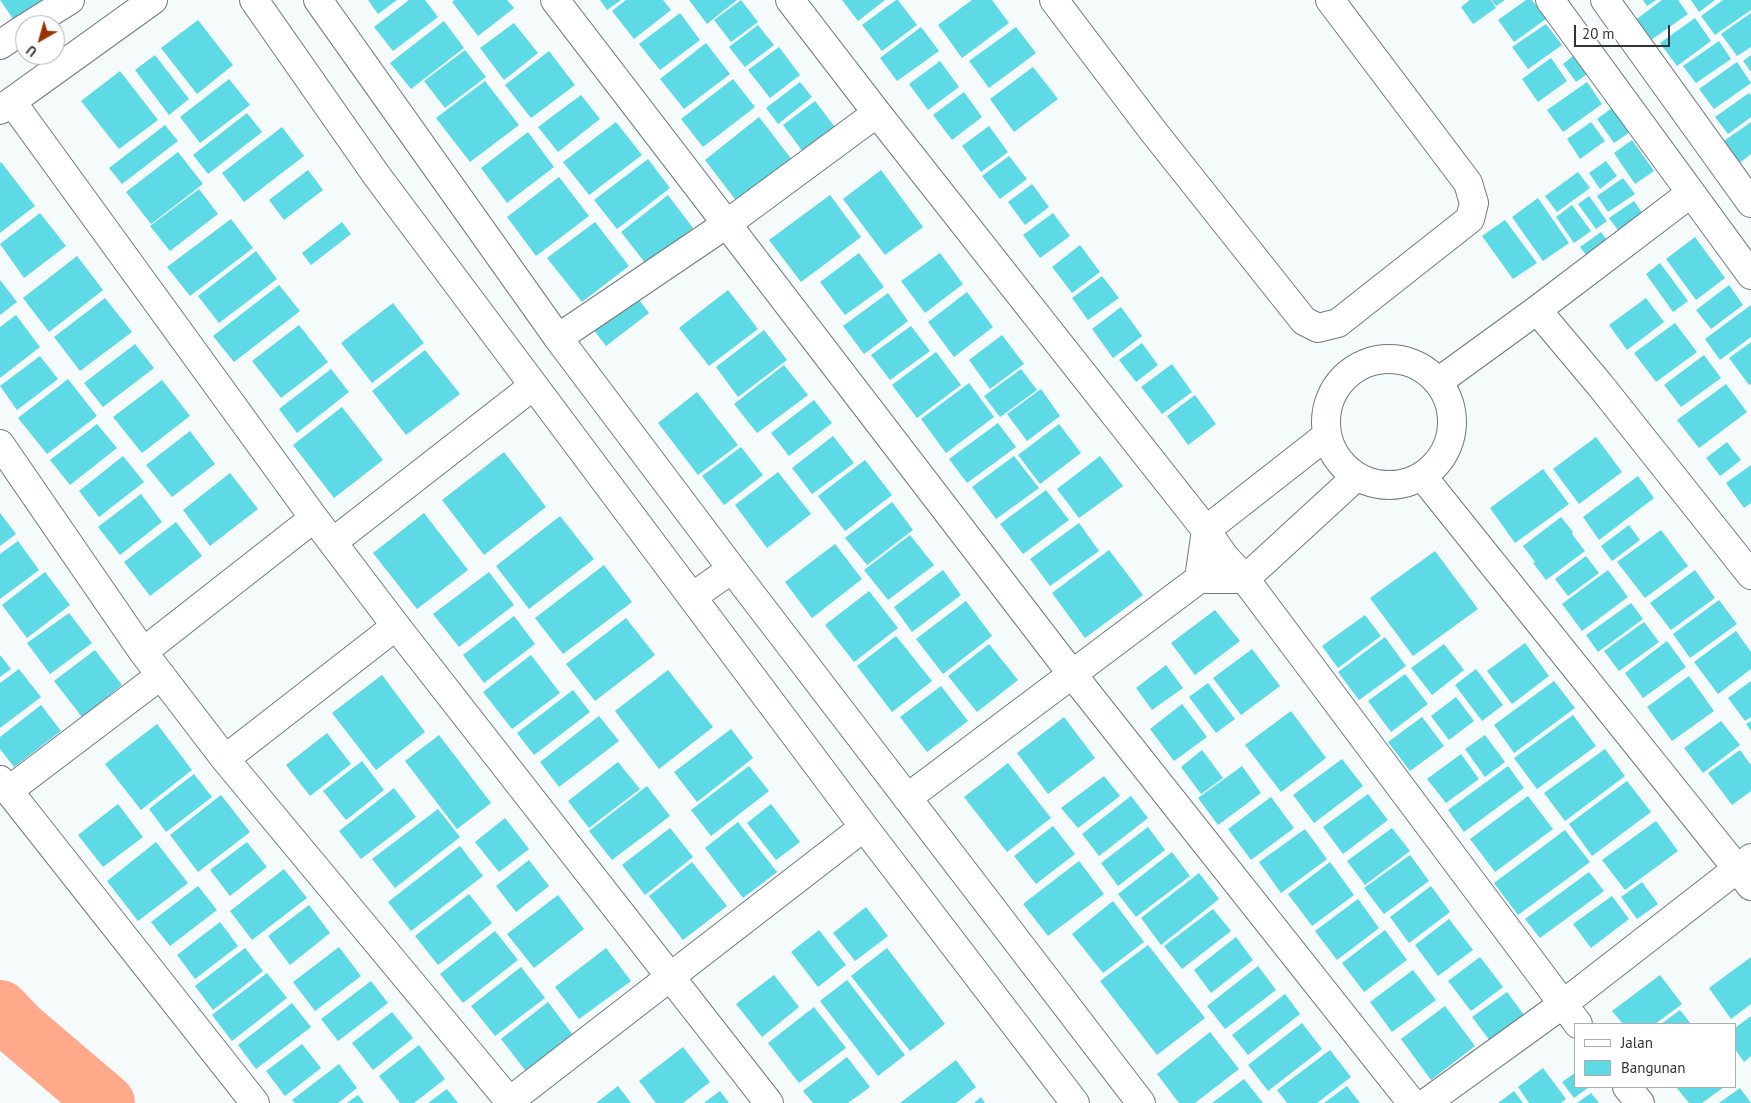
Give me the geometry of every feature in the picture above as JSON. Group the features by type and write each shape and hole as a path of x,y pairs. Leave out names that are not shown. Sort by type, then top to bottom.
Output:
{"street":[{"path":"46,15 70,0"},
{"path":"153,0 6,106 396,626 770,1103"},
{"path":"254,0 377,176 533,386 864,827 1075,1103"},
{"path":"318,0 558,338 907,798 1129,1099"},
{"path":"555,0 728,223 1072,674 1412,1103"},
{"path":"790,0 1206,530 1224,556 1245,579 1570,1014"},
{"path":"1054,0 1153,131 1304,322 1318,328 1338,323 1470,219 1474,204 1468,183 1330,0"},
{"path":"1550,0 1751,275"},
{"path":"1605,0 1751,203"},
{"path":"558,338 728,223 877,113"},
{"path":"1438,382 1537,310 1691,193"},
{"path":"1537,310 1606,393 1751,575"},
{"path":"1391,359 1417,365 1438,382 1451,406 1452,433 1442,458 1423,477 1401,486 1378,485 1356,477 1337,460 1326,436 1325,415 1331,394 1343,377 1366,363 1391,359"},
{"path":"332,542 533,386"},
{"path":"1199,579 1206,530 1326,436"},
{"path":"0,444 143,652 225,759 509,1102 864,827"},
{"path":"907,798 1199,579 1245,579 1356,477"},
{"path":"1423,477 1746,870 1570,1014 1426,1103"},
{"path":"143,652 314,518"},
{"path":"692,597 732,569"},
{"path":"225,759 396,626"},
{"path":"161,675 4,785 255,1103"},
{"path":"1629,1088 1640,1103"}],"building":[{"path":"0,0 45,0 29,15 15,15 15,22"},
{"path":"368,0 397,0 378,14"},
{"path":"409,0 425,0 438,17 393,51 374,27"},
{"path":"455,0 507,0 514,8 478,36 452,2"},
{"path":"600,0 621,0 607,10"},
{"path":"626,0 663,0 671,10 634,39 612,11"},
{"path":"689,0 737,0 707,24"},
{"path":"741,0 758,22 731,42 714,20"},
{"path":"842,0 885,0 858,21"},
{"path":"898,0 917,25 882,51 862,25"},
{"path":"972,0 992,0 1009,23 962,58 938,25"},
{"path":"1470,0 1491,0 1496,8 1473,24 1461,7"},
{"path":"1492,0 1505,0 1496,6"},
{"path":"1526,0 1532,0 1546,19 1514,42 1498,20"},
{"path":"1643,0 1656,0 1647,6"},
{"path":"1662,0 1678,0 1688,14 1644,45 1630,24"},
{"path":"1691,0 1715,0 1699,12"},
{"path":"1723,0 1751,0 1751,10 1715,35 1701,16"},
{"path":"680,13 700,40 660,70 639,44"},
{"path":"1751,13 1751,47 1737,56 1721,34"},
{"path":"1695,18 1711,41 1677,66 1660,43"},
{"path":"198,20 233,65 197,94 161,48"},
{"path":"444,21 464,48 411,89 390,63"},
{"path":"514,23 538,53 504,80 480,48"},
{"path":"1546,24 1562,45 1528,69 1512,47"},
{"path":"758,25 774,45 745,67 729,47"},
{"path":"921,27 939,51 897,81 880,58"},
{"path":"1016,27 1036,53 989,88 969,61"},
{"path":"1719,41 1731,59 1696,83 1683,66"},
{"path":"706,43 730,74 684,109 660,79"},
{"path":"779,47 800,75 770,98 748,70"},
{"path":"465,50 486,77 445,108 424,81"},
{"path":"549,51 575,85 531,118 505,85"},
{"path":"1578,52 1592,71 1576,82 1563,64"},
{"path":"155,55 189,99 169,115 135,70"},
{"path":"1751,55 1751,72 1743,61"},
{"path":"1551,58 1567,81 1538,102 1522,79"},
{"path":"940,61 959,87 928,110 909,84"},
{"path":"1737,62 1751,83 1714,109 1699,89"},
{"path":"1033,67 1058,99 1014,132 990,99"},
{"path":"120,71 158,120 119,149 81,101"},
{"path":"229,79 250,105 200,143 180,117"},
{"path":"733,79 755,107 703,147 681,119"},
{"path":"485,81 519,125 470,162 436,118"},
{"path":"800,82 812,97 778,124 766,108"},
{"path":"1587,82 1602,104 1563,132 1547,110"},
{"path":"964,92 982,117 952,140 933,115"},
{"path":"1749,93 1751,95 1751,117 1728,134 1715,117"},
{"path":"581,95 600,119 558,152 538,127"},
{"path":"815,101 838,131 806,156 783,125"},
{"path":"1616,105 1633,130 1614,143 1597,119"},
{"path":"247,113 262,132 208,174 193,155"},
{"path":"759,117 796,165 741,207 705,160"},
{"path":"616,122 642,155 589,195 563,162"},
{"path":"1591,122 1605,141 1580,159 1567,139"},
{"path":"1751,122 1751,154 1737,165 1721,143"},
{"path":"165,125 178,141 122,184 109,168"},
{"path":"989,126 1008,152 981,172 962,146"},
{"path":"282,127 304,156 244,202 222,173"},
{"path":"528,132 554,167 507,203 481,168"},
{"path":"1632,140 1654,171 1635,184 1614,153"},
{"path":"178,152 203,184 151,224 126,192"},
{"path":"1009,156 1027,179 1000,199 982,176"},
{"path":"648,159 670,188 617,229 594,200"},
{"path":"1606,161 1617,176 1600,189 1589,173"},
{"path":"0,163 35,206 0,233"},
{"path":"308,170 323,190 284,220 269,200"},
{"path":"881,170 923,227 885,255 843,199"},
{"path":"1578,172 1590,188 1557,212 1545,196"},
{"path":"559,177 589,216 536,256 507,217"},
{"path":"1623,178 1635,194 1608,212 1597,196"},
{"path":"1032,184 1049,207 1025,225 1008,202"},
{"path":"199,189 218,214 170,251 150,226"},
{"path":"668,195 693,228 646,264 621,232"},
{"path":"830,195 861,237 801,282 769,240"},
{"path":"1589,196 1607,221 1596,229 1578,204"},
{"path":"1538,198 1569,243 1543,261 1512,217"},
{"path":"1634,201 1647,220 1623,237 1609,218"},
{"path":"1572,205 1591,231 1574,243 1556,217"},
{"path":"40,213 66,246 24,278 0,244"},
{"path":"1053,213 1070,236 1040,258 1023,235"},
{"path":"231,219 253,248 190,296 167,267"},
{"path":"1505,220 1537,263 1513,279 1482,236"},
{"path":"342,222 351,234 311,265 302,253"},
{"path":"595,222 629,266 582,302 547,258"},
{"path":"1601,232 1611,246 1590,260 1580,247"},
{"path":"1695,237 1725,278 1696,300 1666,259"},
{"path":"1080,245 1100,272 1072,293 1052,267"},
{"path":"256,251 277,279 219,323 198,296"},
{"path":"859,253 884,287 845,315 820,282"},
{"path":"940,253 963,284 925,313 901,281"},
{"path":"77,256 103,290 49,332 23,298"},
{"path":"1660,263 1688,301 1673,312 1646,274"},
{"path":"1102,276 1119,298 1088,320 1072,298"},
{"path":"0,280 17,302 0,315"},
{"path":"279,285 300,311 234,362 213,336"},
{"path":"1729,285 1743,305 1711,329 1696,310"},
{"path":"728,290 758,329 709,366 679,328"},
{"path":"967,292 993,327 954,357 928,322"},
{"path":"888,293 908,321 864,354 843,326"},
{"path":"636,296 649,313 606,346 593,329"},
{"path":"105,298 132,332 80,371 54,337"},
{"path":"1646,298 1664,322 1627,350 1609,325"},
{"path":"393,303 424,343 372,383 341,343"},
{"path":"1751,305 1751,337 1720,360 1705,339"},
{"path":"1121,307 1142,336 1113,358 1092,329"},
{"path":"16,315 40,347 0,378 0,327"},
{"path":"1675,323 1697,352 1656,382 1634,353"},
{"path":"299,325 328,362 281,398 252,361"},
{"path":"911,326 930,351 890,380 871,355"},
{"path":"764,330 787,360 738,397 716,367"},
{"path":"1002,335 1024,364 990,389 969,360"},
{"path":"1751,342 1751,384 1749,385 1729,358"},
{"path":"1142,343 1158,365 1136,382 1119,360"},
{"path":"135,344 154,368 103,407 84,383"},
{"path":"425,350 460,394 406,435 372,391"},
{"path":"936,352 961,385 917,418 892,385"},
{"path":"1704,355 1721,378 1681,407 1664,385"},
{"path":"40,356 58,379 17,410 0,386"},
{"path":"1172,364 1192,392 1162,414 1141,387"},
{"path":"784,365 808,395 757,433 734,404"},
{"path":"331,369 349,392 297,433 279,409"},
{"path":"1021,369 1037,390 1000,417 984,396"},
{"path":"68,379 97,416 47,454 18,418"},
{"path":"162,380 190,416 142,453 113,417"},
{"path":"969,383 994,417 946,453 921,419"},
{"path":"1726,384 1747,412 1699,448 1677,420"},
{"path":"1041,389 1060,416 1027,441 1007,414"},
{"path":"697,392 738,445 698,475 658,423"},
{"path":"1195,395 1216,424 1188,445 1167,416"},
{"path":"814,400 832,423 789,456 771,433"},
{"path":"342,407 383,460 334,498 293,445"},
{"path":"998,423 1016,447 967,483 949,459"},
{"path":"97,424 117,448 70,485 50,460"},
{"path":"1059,424 1081,453 1040,484 1018,455"},
{"path":"190,431 215,464 172,497 146,465"},
{"path":"833,436 854,463 812,494 792,468"},
{"path":"1596,437 1622,472 1579,504 1553,469"},
{"path":"1727,442 1741,460 1720,476 1706,458"},
{"path":"741,447 763,475 724,505 702,476"},
{"path":"504,452 546,507 484,555 442,500"},
{"path":"123,456 144,482 99,517 79,491"},
{"path":"1014,456 1039,488 996,519 972,487"},
{"path":"1100,456 1123,486 1079,518 1057,489"},
{"path":"865,460 892,495 845,531 818,496"},
{"path":"1751,465 1751,503 1744,508 1726,483"},
{"path":"1543,469 1569,504 1515,543 1490,508"},
{"path":"778,472 811,514 767,548 735,505"},
{"path":"230,473 258,509 210,546 183,510"},
{"path":"1638,476 1654,498 1599,540 1583,517"},
{"path":"1046,490 1069,520 1023,554 1000,524"},
{"path":"141,494 162,522 120,555 98,527"},
{"path":"892,502 913,530 867,565 845,538"},
{"path":"0,513 16,534 0,546"},
{"path":"424,513 468,570 417,609 373,553"},
{"path":"560,516 594,559 529,609 496,566"},
{"path":"1561,517 1585,551 1546,580 1523,546"},
{"path":"176,522 202,556 150,596 124,562"},
{"path":"1079,523 1099,551 1050,586 1030,559"},
{"path":"1629,525 1640,540 1612,561 1601,546"},
{"path":"1661,530 1688,566 1645,598 1617,562"},
{"path":"910,535 934,565 888,600 864,570"},
{"path":"18,541 39,570 0,599 0,554"},
{"path":"835,544 862,579 812,618 785,582"},
{"path":"1109,550 1143,595 1085,638 1052,593"},
{"path":"1435,551 1478,609 1413,656 1370,598"},
{"path":"1586,556 1599,573 1568,596 1555,579"},
{"path":"604,565 632,602 563,654 535,618"},
{"path":"943,570 961,595 912,632 894,607"},
{"path":"1608,570 1628,597 1582,631 1562,604"},
{"path":"1695,570 1715,598 1671,630 1650,603"},
{"path":"45,572 70,605 27,638 2,605"},
{"path":"489,572 514,605 459,647 433,614"},
{"path":"869,591 898,628 854,662 825,625"},
{"path":"1719,600 1737,624 1690,658 1673,634"},
{"path":"966,601 992,636 943,674 916,639"},
{"path":"1631,603 1643,619 1598,652 1586,635"},
{"path":"1215,610 1240,641 1195,675 1171,643"},
{"path":"69,613 92,643 50,674 27,643"},
{"path":"1365,615 1381,636 1338,668 1322,646"},
{"path":"514,616 535,644 484,683 463,655"},
{"path":"626,618 655,655 595,701 566,664"},
{"path":"1644,622 1659,642 1619,671 1604,651"},
{"path":"1736,631 1751,652 1751,669 1718,694 1694,662"},
{"path":"896,636 932,681 892,712 857,666"},
{"path":"1385,637 1406,666 1359,700 1338,672"},
{"path":"1667,641 1686,667 1643,698 1625,673"},
{"path":"1525,643 1549,676 1512,704 1487,671"},
{"path":"989,644 1018,680 977,712 948,676"},
{"path":"1444,644 1464,670 1432,695 1411,668"},
{"path":"1252,649 1280,686 1241,715 1213,678"},
{"path":"95,650 122,685 82,717 54,681"},
{"path":"0,655 11,669 0,677"},
{"path":"531,655 560,693 512,729 483,692"},
{"path":"1166,665 1183,688 1152,710 1136,688"},
{"path":"19,669 41,697 0,728 0,683"},
{"path":"1476,669 1503,705 1482,721 1455,685"},
{"path":"668,670 713,727 659,769 615,711"},
{"path":"1405,674 1428,704 1391,732 1368,701"},
{"path":"382,675 425,732 376,770 332,713"},
{"path":"1689,676 1714,711 1672,741 1647,707"},
{"path":"1554,681 1575,708 1514,753 1494,725"},
{"path":"1751,681 1751,717 1745,721 1728,698"},
{"path":"1208,683 1235,719 1216,733 1189,697"},
{"path":"941,686 968,721 927,752 900,717"},
{"path":"573,690 590,712 534,755 517,733"},
{"path":"1456,697 1474,721 1449,740 1431,716"},
{"path":"1182,704 1207,737 1174,761 1150,729"},
{"path":"41,705 61,731 14,767 0,749 0,737"},
{"path":"1291,711 1326,758 1281,792 1245,745"},
{"path":"1573,715 1596,746 1537,789 1514,758"},
{"path":"599,716 619,741 559,787 540,762"},
{"path":"1064,717 1095,758 1048,794 1017,753"},
{"path":"1422,717 1444,746 1410,771 1388,742"},
{"path":"1721,721 1740,745 1703,773 1684,748"},
{"path":"1751,721 1751,731 1746,724"},
{"path":"157,724 192,770 141,810 105,764"},
{"path":"731,729 753,758 697,802 674,772"},
{"path":"327,733 351,764 310,796 286,765"},
{"path":"439,735 491,803 457,829 405,761"},
{"path":"1485,735 1505,762 1485,777 1465,749"},
{"path":"1605,749 1625,776 1565,821 1544,793"},
{"path":"1202,750 1223,778 1201,794 1181,767"},
{"path":"1740,750 1751,765 1751,791 1732,805 1708,773"},
{"path":"1461,754 1479,779 1446,803 1427,779"},
{"path":"1342,759 1363,786 1314,823 1293,795"},
{"path":"362,761 384,790 346,820 323,791"},
{"path":"618,762 640,789 589,828 568,801"},
{"path":"1008,763 1051,818 1007,852 964,797"},
{"path":"749,766 769,791 711,836 691,810"},
{"path":"1242,766 1261,793 1218,825 1198,798"},
{"path":"1508,766 1524,788 1464,832 1448,810"},
{"path":"194,774 212,797 166,832 149,809"},
{"path":"1104,776 1120,796 1078,828 1061,808"},
{"path":"1627,781 1651,812 1592,856 1569,824"},
{"path":"647,786 670,816 612,860 589,831"},
{"path":"394,788 416,817 361,859 339,831"},
{"path":"1368,794 1388,820 1343,854 1323,827"},
{"path":"221,795 250,832 198,872 170,835"},
{"path":"1131,796 1148,818 1099,856 1082,834"},
{"path":"1528,796 1553,829 1495,872 1470,839"},
{"path":"1271,797 1294,828 1251,860 1228,829"},
{"path":"118,804 143,837 103,867 78,835"},
{"path":"771,804 800,842 776,860 747,823"},
{"path":"438,809 460,837 395,888 372,859"},
{"path":"505,818 529,849 499,872 475,842"},
{"path":"1656,821 1678,851 1625,890 1602,860"},
{"path":"738,822 777,872 743,898 705,848"},
{"path":"1053,826 1075,854 1036,884 1014,856"},
{"path":"1148,827 1165,850 1118,886 1101,863"},
{"path":"670,828 693,857 645,895 622,865"},
{"path":"1392,828 1410,851 1365,885 1347,861"},
{"path":"1305,829 1327,859 1281,893 1259,862"},
{"path":"1565,830 1590,862 1518,915 1494,883"},
{"path":"156,842 188,883 138,921 107,881"},
{"path":"247,842 267,867 230,896 210,870"},
{"path":"460,846 483,876 411,931 388,902"},
{"path":"1172,852 1190,876 1136,917 1118,894"},
{"path":"1410,855 1429,881 1384,914 1364,888"},
{"path":"529,860 549,886 516,912 496,886"},
{"path":"1079,861 1104,894 1048,936 1023,904"},
{"path":"692,862 727,906 683,940 649,896"},
{"path":"1330,862 1354,895 1312,926 1288,894"},
{"path":"284,869 307,898 252,940 230,911"},
{"path":"1589,872 1604,891 1540,938 1525,919"},
{"path":"1199,873 1219,899 1161,945 1141,918"},
{"path":"1642,882 1658,904 1637,919 1621,897"},
{"path":"198,886 217,910 170,946 151,922"},
{"path":"1431,886 1450,912 1409,943 1390,917"},
{"path":"469,894 492,923 438,965 415,936"},
{"path":"558,895 584,929 534,968 507,934"},
{"path":"1612,896 1629,919 1591,948 1573,924"},
{"path":"1358,899 1379,928 1337,960 1315,931"},
{"path":"1113,901 1144,942 1103,973 1072,934"},
{"path":"309,905 330,933 290,965 268,936"},
{"path":"866,907 888,936 855,961 833,933"},
{"path":"1213,909 1231,931 1182,969 1164,946"},
{"path":"1449,919 1473,950 1438,976 1415,945"},
{"path":"220,922 238,946 195,979 177,955"},
{"path":"819,930 846,965 818,987 791,952"},
{"path":"1385,930 1407,960 1364,992 1342,963"},
{"path":"495,931 518,960 463,1003 440,974"},
{"path":"1236,937 1253,960 1211,993 1194,970"},
{"path":"1148,945 1205,1018 1157,1055 1100,981"},
{"path":"339,947 361,976 315,1011 293,982"},
{"path":"245,948 263,971 213,1010 195,986"},
{"path":"606,948 631,981 579,1019 555,987"},
{"path":"887,948 945,1024 910,1051 851,976"},
{"path":"1480,957 1503,987 1471,1011 1448,981"},
{"path":"1751,957 1751,1004 1731,1019 1709,988"},
{"path":"1258,966 1276,990 1225,1029 1207,1006"},
{"path":"521,967 545,998 495,1036 471,1006"},
{"path":"1413,970 1436,1000 1392,1032 1370,1002"},
{"path":"267,973 287,998 232,1041 212,1015"},
{"path":"774,975 799,1007 762,1037 736,1004"},
{"path":"1660,975 1682,1004 1656,1023 1622,1023 1612,1011"},
{"path":"847,980 905,1055 878,1076 820,1001"},
{"path":"371,981 388,1003 338,1041 321,1019"},
{"path":"1507,992 1524,1015 1490,1041 1472,1017"},
{"path":"1285,994 1300,1014 1248,1055 1232,1035"},
{"path":"548,1002 579,1043 532,1079 501,1039"},
{"path":"292,1003 311,1027 256,1069 238,1045"},
{"path":"1445,1006 1475,1046 1431,1080 1401,1039"},
{"path":"814,1007 846,1048 799,1083 768,1043"},
{"path":"1680,1010 1690,1023 1662,1023"},
{"path":"392,1012 413,1038 373,1070 352,1043"},
{"path":"1751,1016 1751,1056 1744,1062 1736,1050 1736,1027"},
{"path":"1302,1023 1322,1049 1268,1091 1248,1065"},
{"path":"1210,1032 1239,1069 1195,1103 1179,1103 1157,1074"},
{"path":"302,1044 321,1068 285,1096 266,1071"},
{"path":"419,1045 445,1079 414,1103 400,1103 379,1076"},
{"path":"683,1047 710,1082 683,1103 656,1103 639,1081"},
{"path":"1330,1050 1351,1077 1317,1103 1287,1103 1277,1090"},
{"path":"847,1057 870,1087 848,1103 813,1103 803,1091"},
{"path":"956,1060 976,1087 956,1103 900,1103"},
{"path":"339,1064 357,1088 338,1103 295,1103 292,1100"},
{"path":"1543,1068 1566,1099 1561,1103 1529,1103 1518,1087"},
{"path":"1574,1074 1574,1088 1588,1088 1574,1098 1562,1082"},
{"path":"1244,1079 1263,1103 1212,1103"},
{"path":"618,1086 631,1103 596,1103"},
{"path":"1347,1086 1360,1103 1324,1103"},
{"path":"1677,1088 1723,1088 1702,1103 1689,1103"},
{"path":"1740,1088 1751,1103 1719,1103"},
{"path":"447,1089 458,1103 428,1103"},
{"path":"720,1091 729,1103 704,1103"},
{"path":"1514,1091 1523,1103 1498,1103"},
{"path":"1591,1093 1599,1103 1577,1103"},
{"path":"358,1095 364,1103 347,1103"},
{"path":"981,1097 985,1103 974,1103"}],"waterway":[{"path":"0,1009 18,1028 106,1103"}]}
